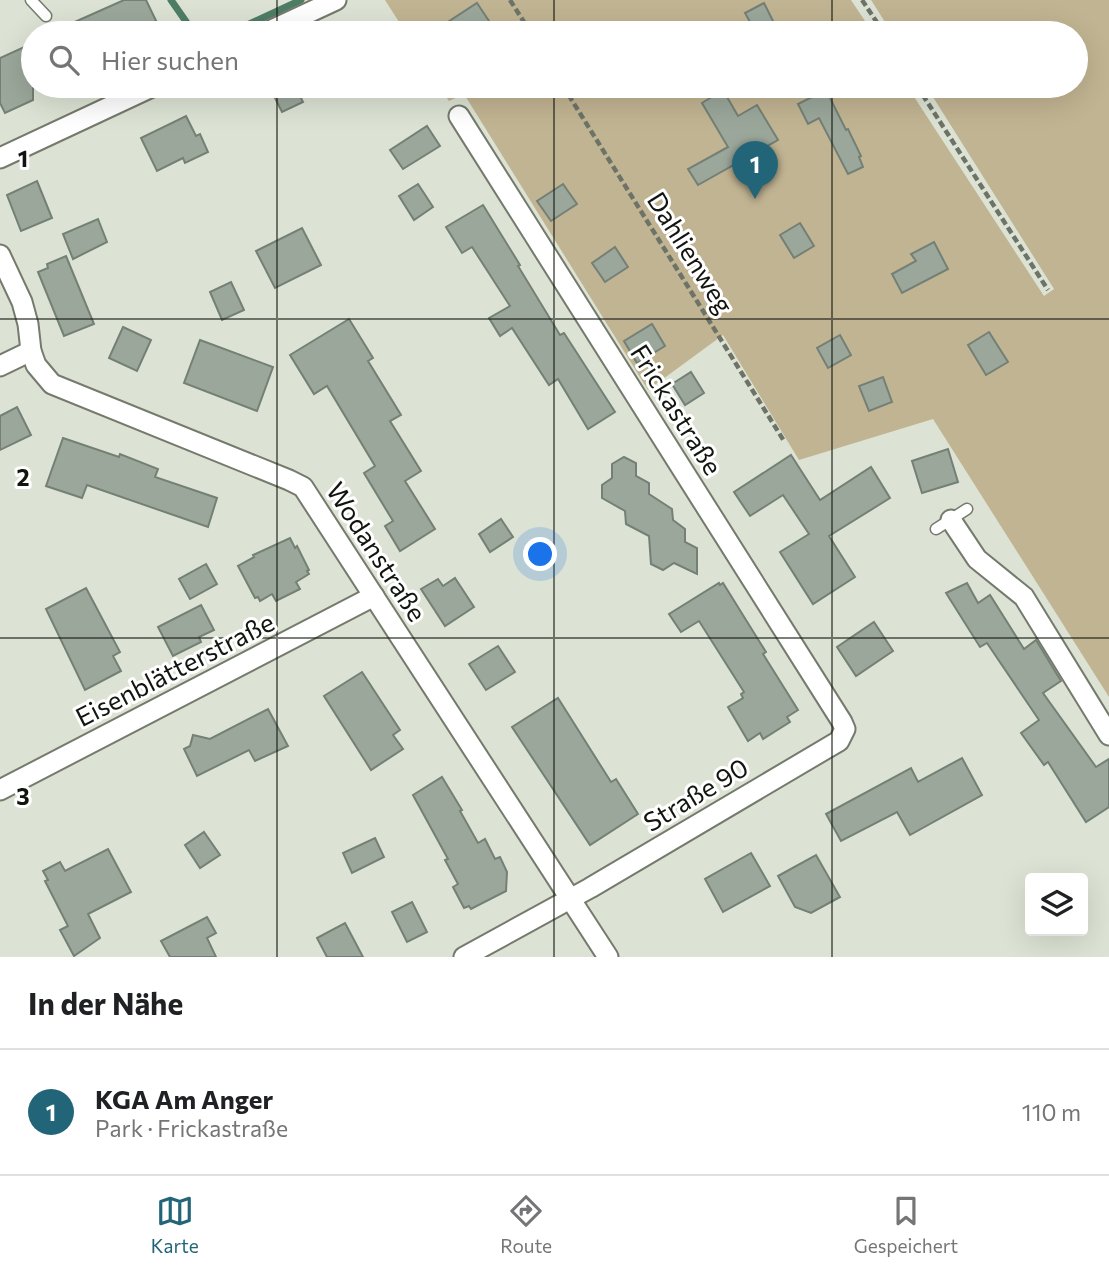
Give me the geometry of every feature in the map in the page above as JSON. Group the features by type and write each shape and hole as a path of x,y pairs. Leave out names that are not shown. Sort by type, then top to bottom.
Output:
{"street":[{"path":"291,21 336,0"},
{"path":"0,158 128,98"},
{"name":"Frickastraße","path":"459,116 842,722 845,733"},
{"name":"Wodanstraße","path":"0,255 22,302 36,365 52,384 303,487 608,957"},
{"path":"0,366 31,351"},
{"path":"951,519 977,559 1024,597 1109,735"},
{"name":"Eisenblätterstraße","path":"0,790 374,596"},
{"name":"Straße 90","path":"464,957 571,899 839,741 845,733"}],"lane":[{"path":"31,0 46,16"}],"path":[{"path":"510,0 523,21"},
{"path":"862,0 876,21"},
{"name":"Dahlienweg","path":"570,98 784,441"},
{"path":"925,98 1048,290"}],"shaded area":[{"path":"385,0 851,0 865,21 398,21"},
{"path":"871,0 1109,0 1109,697 933,419 799,460 723,335 648,390 466,98 915,98 1044,296 1054,289 934,98 1088,98 1088,21 884,21"}],"building":[{"path":"124,0 146,0 156,21 77,21"},
{"path":"477,3 489,21 449,21"},
{"path":"764,3 773,21 749,21 745,13"},
{"path":"21,48 21,98 33,98 5,113 0,103 0,58"},
{"path":"275,98 301,98 303,102 282,112"},
{"path":"710,98 728,98 738,116 757,105 778,140 698,185 688,169 728,147 702,103"},
{"path":"810,98 830,98 861,156 859,157 863,167 848,174 819,118 808,124 798,104"},
{"path":"186,116 196,136 200,134 208,152 185,163 183,158 157,171 141,138"},
{"path":"427,126 440,146 403,169 390,150"},
{"path":"37,181 52,218 21,231 7,195"},
{"path":"418,184 433,207 414,220 399,196"},
{"path":"563,184 577,204 551,221 537,201"},
{"path":"483,205 560,335 564,333 615,412 588,429 558,379 549,385 512,328 500,336 489,318 510,306 472,247 462,253 446,227"},
{"path":"98,219 107,242 73,259 63,234"},
{"path":"800,223 814,246 794,258 780,235"},
{"path":"302,228 321,265 275,288 256,251"},
{"path":"934,242 948,269 902,293 892,274 916,261 911,254"},
{"path":"615,247 628,267 605,282 592,263"},
{"path":"66,256 94,324 64,336 38,272 48,268 47,264"},
{"path":"231,282 244,310 222,320 210,292"},
{"path":"349,319 373,358 368,361 401,415 390,421 421,471 405,481 435,529 400,551 385,526 393,521 364,473 375,466 327,386 314,394 290,355"},
{"path":"652,324 665,346 637,363 624,341"},
{"path":"123,327 151,340 137,371 109,358"},
{"path":"989,332 1008,362 986,375 968,345"},
{"path":"840,335 851,355 828,368 817,348"},
{"path":"200,340 273,367 257,411 184,383"},
{"path":"691,372 704,393 685,405 672,384"},
{"path":"883,377 892,402 869,411 859,386"},
{"path":"17,407 31,435 0,450 0,416"},
{"path":"63,438 119,457 120,454 158,469 155,477 217,498 208,527 87,485 82,498 46,486"},
{"path":"948,449 958,482 922,493 912,461"},
{"path":"791,455 820,500 871,467 890,498 829,536 855,577 813,604 780,552 809,534 783,495 750,516 734,492"},
{"path":"624,457 636,463 636,476 649,483 649,494 672,509 673,520 685,529 685,542 697,548 697,574 674,563 663,570 651,564 649,536 626,524 625,511 602,498 602,485 612,478 612,464"},
{"path":"501,519 513,537 490,552 479,534"},
{"path":"290,538 295,548 297,546 309,574 296,582 300,589 276,601 272,594 260,601 258,597 255,598 238,566 254,557 253,555"},
{"path":"206,564 217,584 190,599 179,579"},
{"path":"455,578 474,607 445,626 421,589 438,579 443,586"},
{"path":"723,583 766,652 763,654 798,710 787,717 790,722 763,739 760,733 748,741 728,707 743,698 741,694 744,692 699,621 681,632 669,614"},
{"path":"967,583 978,603 990,595 1024,649 1036,640 1061,681 1043,693 1096,767 1109,759 1109,807 1086,822 1048,762 1044,765 1021,733 1039,720 987,643 980,647 946,593"},
{"path":"86,588 120,652 113,656 121,671 85,690 46,609"},
{"path":"201,605 214,630 199,637 201,642 173,656 158,627"},
{"path":"874,622 893,651 856,676 837,647"},
{"path":"498,646 515,672 486,690 469,664"},
{"path":"362,672 400,730 393,735 403,749 371,770 324,696"},
{"path":"558,698 611,782 616,779 638,814 590,845 512,727"},
{"path":"268,709 288,746 255,761 249,750 197,776 184,749 190,746 193,735 210,739"},
{"path":"962,758 982,795 910,835 897,812 841,841 826,814 911,768 918,782"},
{"path":"442,777 478,843 485,839 495,859 500,857 507,872 506,891 471,909 469,906 464,908 453,887 458,884 445,860 448,859 413,795"},
{"path":"204,832 220,855 200,868 185,845"},
{"path":"375,838 384,857 352,873 343,853"},
{"path":"108,849 131,892 88,914 100,938 74,956 60,930 68,926 45,881 48,880 43,871 60,862 65,871"},
{"path":"751,853 770,886 723,912 705,879"},
{"path":"816,855 840,897 811,913 795,907 778,876"},
{"path":"412,902 427,932 407,942 392,912"},
{"path":"207,917 216,933 207,938 216,957 170,957 161,941"},
{"path":"345,923 363,957 327,957 317,938"}],"waterway":[{"path":"171,0 186,21"},
{"path":"256,21 301,0"}],"place":[{"name":"KGA Am Anger","path":"755,199"}]}
